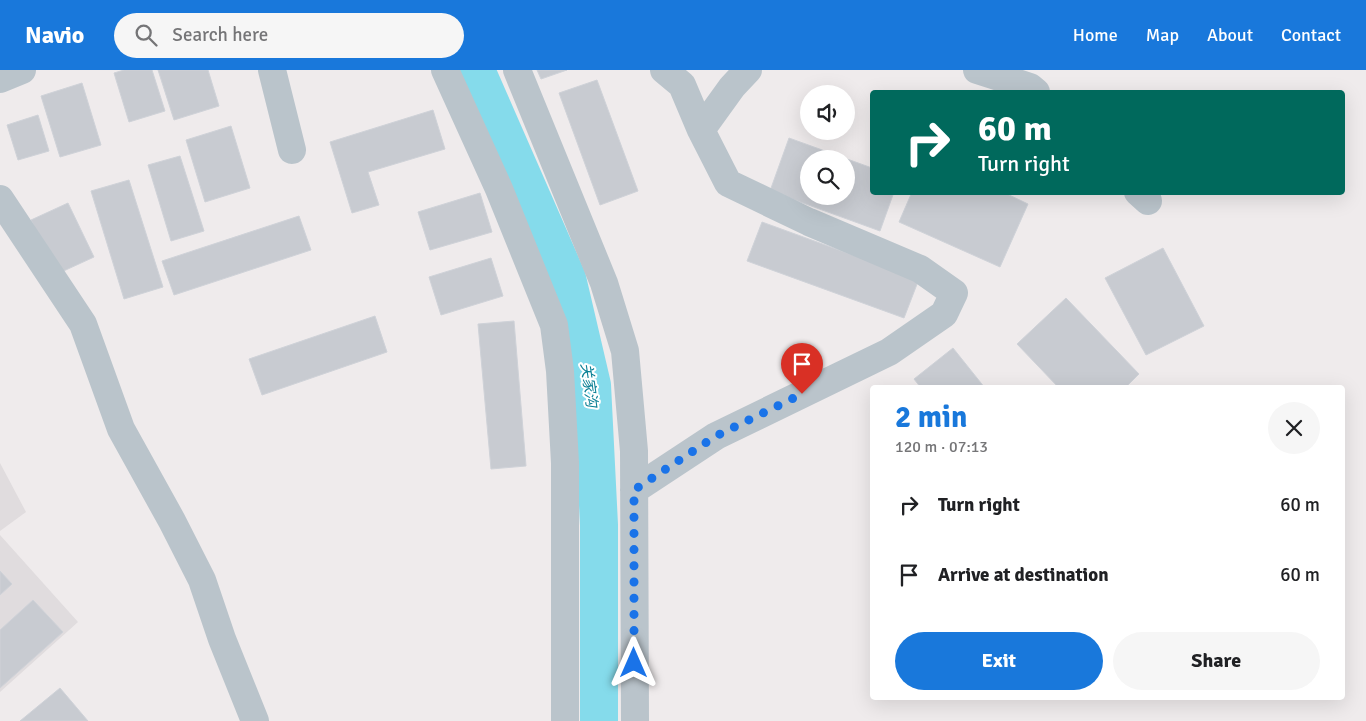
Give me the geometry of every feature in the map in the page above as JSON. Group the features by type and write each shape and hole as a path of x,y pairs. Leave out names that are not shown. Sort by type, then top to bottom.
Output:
{"street":[{"path":"0,79 22,70"},
{"path":"272,70 292,150"},
{"path":"445,70 498,189 554,325 560,371 565,463 565,721"},
{"path":"517,70 604,283 625,351 634,451 635,721"},
{"path":"634,490 716,436 889,352 944,314 954,293 920,269 809,222 728,183 701,130 682,85 664,70"},
{"path":"701,130 732,87 748,70"},
{"path":"976,70 1030,87 1034,90"},
{"path":"0,199 84,324 121,429 202,580 222,639 255,721"}],"shaded area":[{"path":"0,463 26,512 0,531"},
{"path":"0,535 78,622 0,692"}],"building":[{"path":"124,70 152,70 165,111 129,122 114,73"},
{"path":"158,70 208,70 219,106 174,120"},
{"path":"537,70 567,70 541,79"},
{"path":"597,80 638,191 600,205 559,93"},
{"path":"82,83 101,145 60,157 41,96"},
{"path":"433,110 445,149 368,172 379,205 352,213 330,142"},
{"path":"38,115 49,151 18,160 7,125"},
{"path":"231,126 250,188 205,202 186,140"},
{"path":"789,138 822,150 800,150 800,202 770,191"},
{"path":"180,156 204,231 171,241 148,165"},
{"path":"855,162 870,167 870,195 893,195 880,231 808,205 855,205"},
{"path":"129,180 163,287 124,299 91,191"},
{"path":"480,193 492,232 430,250 418,212"},
{"path":"911,195 1009,195 1028,204 1000,267 899,222"},
{"path":"68,203 94,257 57,274 31,220"},
{"path":"299,216 311,250 174,295 162,261"},
{"path":"762,222 919,279 904,318 747,261"},
{"path":"1163,248 1204,326 1146,355 1105,278"},
{"path":"491,258 503,296 441,315 429,277"},
{"path":"1066,298 1139,374 1128,385 1056,385 1017,344"},
{"path":"375,316 387,352 262,395 249,359"},
{"path":"514,321 526,466 491,469 478,324"},
{"path":"953,348 983,385 919,385 914,379"},
{"path":"0,571 12,584 0,595"},
{"path":"33,600 63,632 0,688 0,630"},
{"path":"60,688 88,721 20,721"}],"waterway":[{"name":"关家沟","path":"476,70 567,278 592,385 599,525 599,721"}],"route":[{"path":"634,663 634,490 716,436 802,394"}]}
